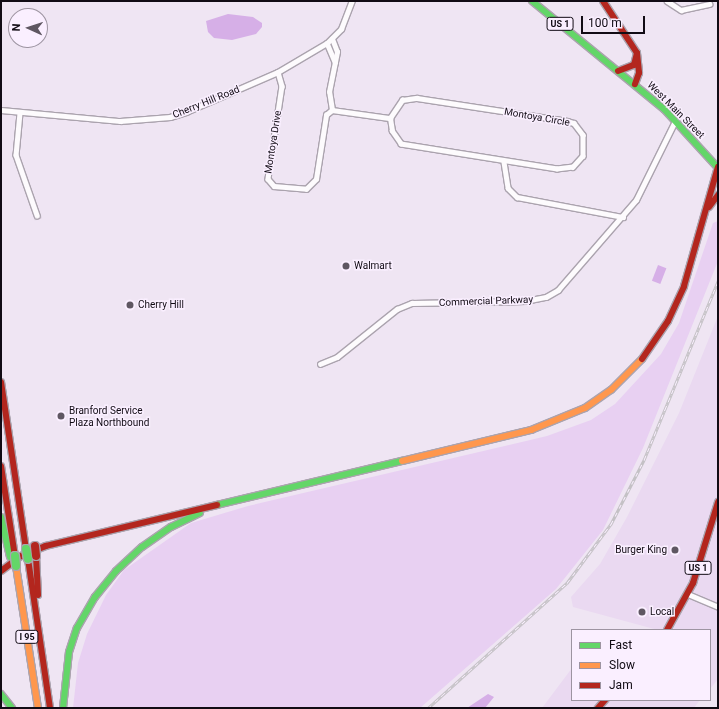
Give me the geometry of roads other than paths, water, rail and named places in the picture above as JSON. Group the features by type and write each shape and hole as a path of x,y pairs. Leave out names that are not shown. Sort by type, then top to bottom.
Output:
{"main road":[{"name":"US 1","path":"532,1 635,84"},
{"path":"603,1 637,53 639,73 635,84"},
{"path":"618,71 634,65 637,53"},
{"name":"West Main Street","path":"635,84 675,121 718,167"},
{"path":"1,571 21,556 46,546 522,432 569,416 617,385 653,346 679,300 718,167"},
{"path":"703,216 718,195"},
{"path":"62,708 67,660 81,620 105,583 149,541 202,512 531,433 582,413 626,382 661,340 687,287 696,243"},
{"name":"I 95","path":"1,382 26,549 32,558 37,621 50,708"},
{"name":"I 95","path":"1,466 12,557 38,708"},
{"name":"US 1","path":"668,629 688,594 718,502"},
{"path":"1,517 12,557"},
{"path":"32,558 35,546"},
{"path":"1,694 12,708"}],"street":[{"name":"Cherry Hill Road","path":"1,110 20,113 120,121 170,117 278,72 327,43 341,29 352,1"},
{"path":"667,1 681,10 709,4"},
{"path":"332,39 337,52 329,92 332,110 390,118"},
{"path":"327,43 334,62"},
{"name":"Montoya Drive","path":"278,72 282,86 268,179 274,186 300,190 313,184 316,179 326,115 332,110"},
{"name":"Montoya Circle","path":"417,98 567,120 574,123 583,135 583,156 573,167 557,169 504,162 401,144 392,131 390,118 402,100 417,98"},
{"path":"20,113 16,154 36,215"},
{"name":"Commercial Parkway","path":"320,364 337,357 397,309 412,303 525,301 551,295 567,283 623,217 642,189 675,121"},
{"path":"504,162 508,188 518,197 623,217"},
{"path":"688,594 718,607"}],"railway":[{"path":"428,708 567,583 611,524 644,460 718,281"}],"place":[{"name":"Walmart","path":"346,266"},
{"name":"Cherry Hill","path":"130,305"},
{"name":"Branford Service Plaza Northbound","path":"61,416"},
{"name":"Burger King","path":"675,550"},
{"name":"Local","path":"642,612"}]}
